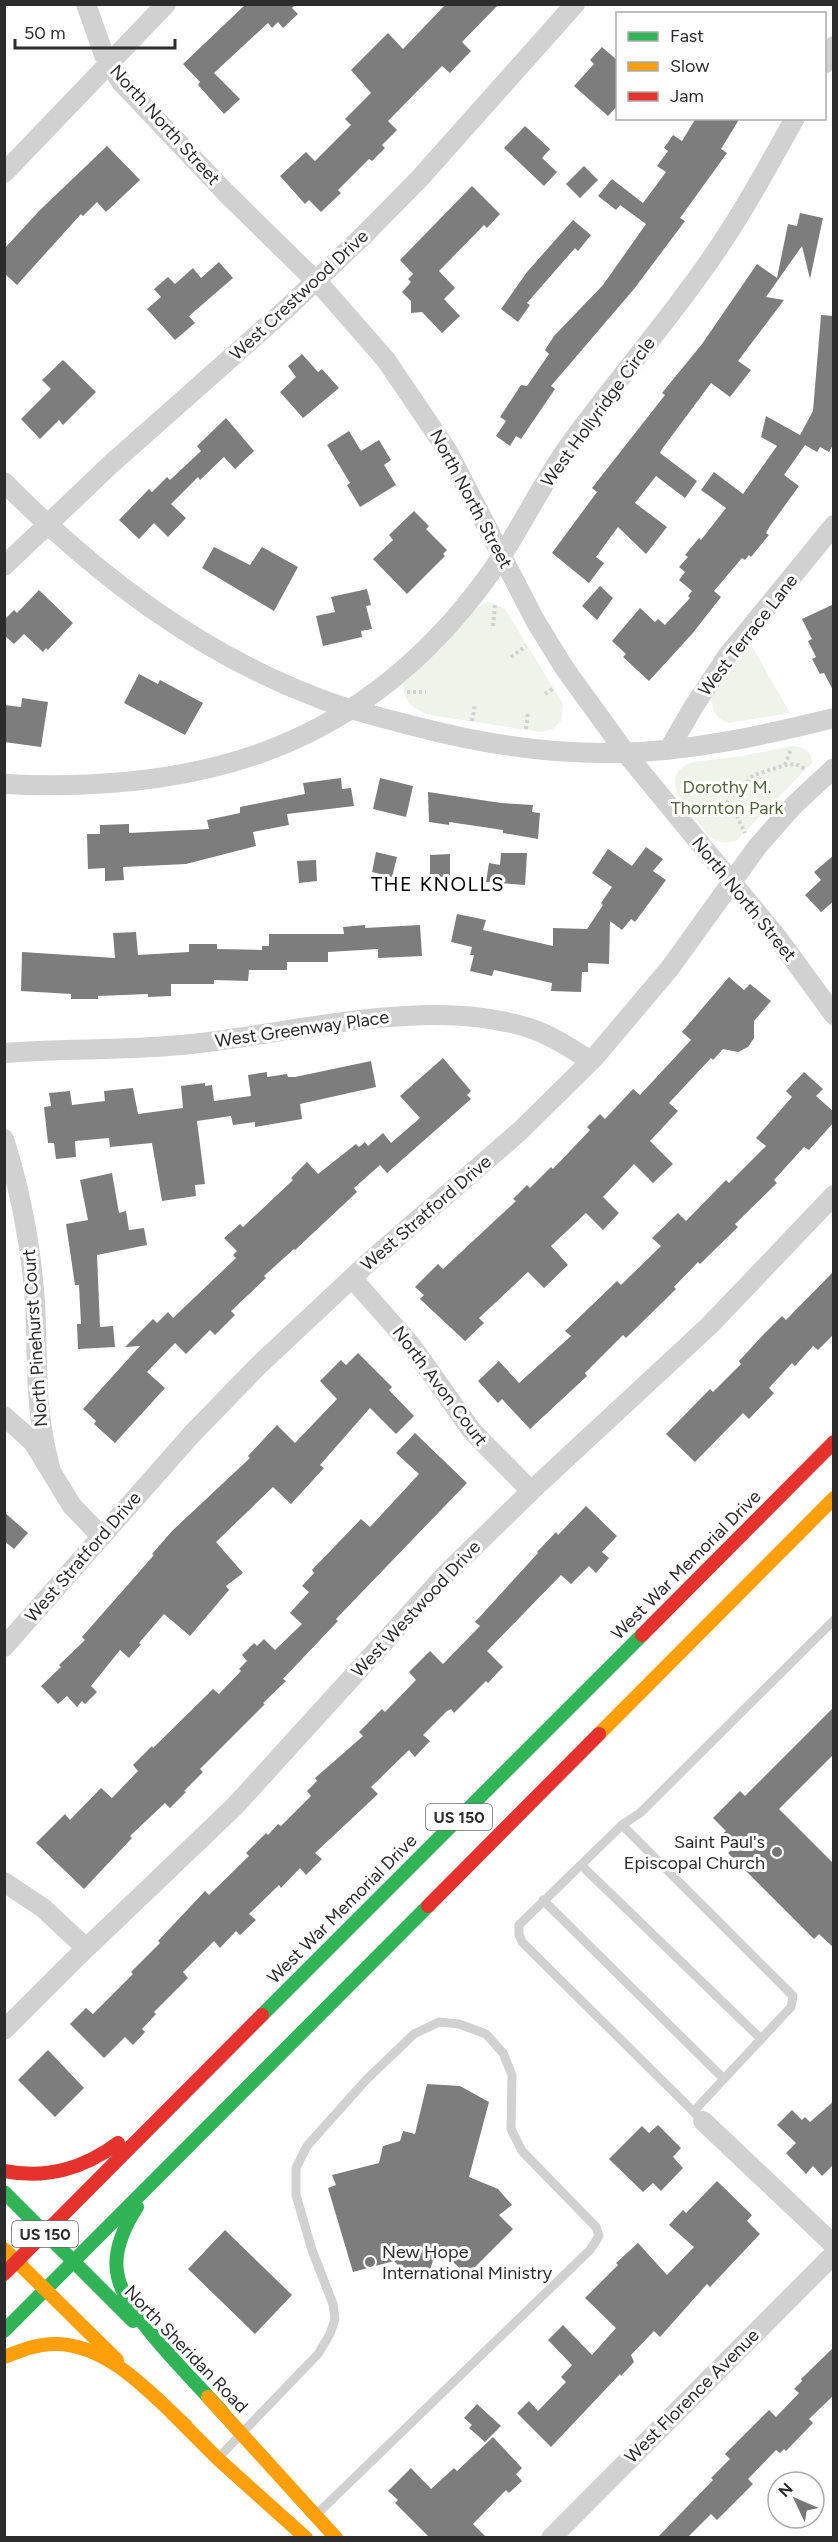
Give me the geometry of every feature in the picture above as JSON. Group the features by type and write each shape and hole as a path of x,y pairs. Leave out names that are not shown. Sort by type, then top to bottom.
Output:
{"main road":[{"name":"West War Memorial Drive","path":"4,2274 834,1442"},
{"name":"US 150","path":"4,2331 834,1498"},
{"path":"4,2171 24,2175 44,2175 72,2169 98,2157 152,2115 242,2036"},
{"path":"211,2123 142,2198 121,2240 117,2261 120,2283 132,2306 223,2413"},
{"name":"North Sheridan Road","path":"4,2192 243,2433 336,2538"},
{"path":"4,2249 218,2459 302,2535"},
{"path":"4,2357 27,2347 44,2344 86,2347 112,2361 186,2427"}],"street":[{"name":"North North Street","path":"86,4 109,64 126,87 204,170 316,281 374,344 408,389 447,450 554,652 626,753 791,955 834,1016"},
{"path":"4,173 166,4"},
{"name":"West Crestwood Drive","path":"4,566 120,456 316,281 411,188 575,4"},
{"path":"826,62 834,46"},
{"name":"West Hollyridge Circle","path":"4,784 84,784 188,774 259,755 296,739 351,709 392,681 431,644 474,595 502,555 544,482 568,447 722,243 794,120"},
{"path":"4,483 116,584 196,638 276,680 351,709 437,732 488,742 582,752 626,753 750,738 834,718"},
{"name":"West Terrace Lane","path":"669,749 724,660 834,525"},
{"name":"West Stratford Drive","path":"4,1647 223,1401 352,1278 520,1131 591,1061 670,968 757,847 785,815 834,768"},
{"name":"West Greenway Place","path":"4,1053 157,1048 366,1019 434,1015 488,1020 526,1027 591,1061"},
{"name":"North Pinehurst Court","path":"4,1139 20,1194 31,1263 39,1420 50,1467"},
{"name":"West Westwood Drive","path":"4,2030 235,1806 446,1574 531,1491 710,1325 834,1195"},
{"name":"North Avon Court","path":"352,1278 411,1344 472,1431 531,1491"},
{"path":"4,1416 28,1436 50,1467 72,1506 101,1536"},
{"path":"4,1882 44,1908 86,1948"},
{"path":"698,2116 834,2245"},
{"name":"West Florence Avenue","path":"551,2538 834,2254"}],"lane":[{"path":"622,1826 794,1996 792,2007 724,2079 698,2116 522,1942 519,1925 622,1826 640,1813 834,1620"},
{"path":"581,1864 761,2039"},
{"path":"543,1900 724,2079"},
{"path":"218,2459 318,2354 330,2334 335,2319 333,2304 312,2250 296,2194 296,2168 307,2146 366,2080 414,2034 439,2022 459,2024 486,2034 503,2053 512,2075 511,2128 522,2151 596,2227 599,2236 590,2250 316,2515 302,2535"}],"path":[{"path":"493,626 495,604"},
{"path":"511,657 526,646"},
{"path":"545,694 554,687"},
{"path":"414,694 426,692"},
{"path":"474,712 475,705"},
{"path":"526,729 528,713"},
{"path":"784,765 791,746"},
{"path":"742,793 744,786 754,775 784,765 796,764 805,769"},
{"path":"726,801 745,834"},
{"path":"692,814 698,808 710,806 734,812"}],"green space":[{"path":"489,602 505,609 563,704 561,721 553,729 542,732 429,715 418,710 407,699 404,683 442,647 475,609"},
{"path":"750,643 790,713 728,723 714,712 712,694"},
{"name":"Dorothy M. Thornton Park","path":"792,746 806,750 812,763 737,840 720,842 714,839 679,796 675,780 677,773 693,762 742,756"}],"building":[{"path":"246,4 296,4 292,8 298,14 283,28 278,22 272,28 268,23 214,73 240,99 224,114 183,64"},
{"path":"446,4 499,4 462,42 471,51 450,73 442,66 388,121 397,130 382,145 385,148 372,161 369,159 338,190 341,193 321,212 309,200 305,204 280,176 306,152 315,161 351,125 345,119 371,93 351,70 388,33 403,49"},
{"path":"602,47 616,59 616,107 608,116 574,86 594,64 590,60"},
{"path":"695,120 739,120 721,149 727,153 680,218 685,221 634,289 551,386 555,389 521,439 516,436 510,446 496,436 506,421 500,417 521,385 527,386 549,354 545,350 554,336 603,285 646,224 620,205 616,210 598,196 612,179 643,203 666,172 657,166 668,151 664,148 673,135 682,141"},
{"path":"525,126 550,149 542,158 557,172 544,186 504,148"},
{"path":"107,146 140,180 106,212 97,202 83,216 81,214 17,285 4,273 4,249 40,210"},
{"path":"584,166 598,180 580,198 566,184"},
{"path":"472,186 500,214 487,228 484,225 439,271 455,288 444,299 460,316 442,333 422,312 411,313 411,301 402,292 411,282 408,279 413,274 400,260"},
{"path":"800,213 823,218 810,279 802,246 766,297 784,300 738,361 751,370 730,397 711,383 660,453 697,481 685,498 656,476 635,503 667,527 646,554 618,527 596,557 604,563 589,583 552,553 597,492 592,488 665,395 662,393 702,344 757,264 777,278 788,224 797,226"},
{"path":"573,220 591,235 578,251 575,248 527,303 530,305 518,322 501,309 527,272"},
{"path":"219,262 233,278 189,316 195,323 175,340 147,309 161,297 154,289 168,277 175,284 193,268 201,278"},
{"path":"821,315 834,316 834,443 829,452 820,447 817,452 805,445 784,475 799,486 770,526 766,533 769,535 751,557 749,555 745,560 742,558 714,591 721,597 692,634 649,681 623,657 626,654 612,641 640,608 655,622 658,619 665,625 690,598 688,596 692,591 679,580 685,572 679,567 688,557 685,555 699,538 701,540 726,508 701,490 714,472 743,494 777,446 761,437 766,416 800,435 813,411"},
{"path":"302,354 318,372 322,369 339,388 303,418 280,392 296,377 288,366"},
{"path":"63,360 96,392 63,425 59,420 40,439 21,419 51,389 42,380"},
{"path":"226,418 254,451 235,469 224,457 200,480 198,477 171,504 186,518 168,537 154,523 139,539 119,520 149,489 152,492 167,477 170,480 201,451 197,446"},
{"path":"349,431 361,451 379,440 391,460 384,465 396,485 360,507 347,485 350,483 327,445"},
{"path":"414,511 429,526 426,529 447,550 443,554 445,556 407,594 373,559 393,540 389,535"},
{"path":"214,547 250,565 262,547 298,567 274,611 202,568"},
{"path":"600,586 613,598 597,620 582,606"},
{"path":"367,589 371,605 366,606 372,629 361,631 362,637 323,646 316,616 335,612 331,597"},
{"path":"39,590 73,623 48,650 46,648 43,652 24,634 14,644 4,635 4,620 14,610 17,613"},
{"path":"834,604 834,692 824,673 820,674 812,659 816,657 808,641 812,639 802,619"},
{"path":"139,674 158,684 160,680 203,703 185,735 124,703"},
{"path":"22,698 48,702 41,747 4,742 4,705 21,707"},
{"path":"341,778 342,789 351,788 354,806 287,814 289,825 253,832 256,846 186,864 123,867 124,880 105,881 105,868 88,869 87,834 100,834 100,825 129,824 129,833 209,829 207,820 240,813 240,807 305,794 303,783"},
{"path":"380,778 413,786 406,817 373,809"},
{"path":"428,792 501,803 533,805 532,812 540,813 538,839 503,833 503,830 449,822 449,825 429,822"},
{"path":"646,847 663,859 653,871 666,880 635,922 631,919 622,930 610,921 609,964 588,963 588,972 582,972 581,992 551,991 552,983 494,970 492,976 470,971 474,955 470,955 472,947 451,942 457,914 486,920 483,930 553,946 553,928 587,929 603,905 601,903 612,887 592,873 608,849 632,866"},
{"path":"376,852 397,857 392,877 372,872"},
{"path":"501,853 527,853 525,885 486,882 489,863 500,865"},
{"path":"450,854 450,877 430,877 430,855"},
{"path":"834,855 834,901 821,912 805,895 821,880 814,872"},
{"path":"316,860 317,881 299,883 297,861"},
{"path":"365,925 365,928 420,925 422,956 378,958 378,949 328,952 328,962 287,962 287,970 249,970 248,981 214,980 214,984 171,984 171,996 148,997 148,994 71,999 71,994 21,991 22,952 115,958 113,933 136,932 138,955 189,952 189,944 217,944 217,949 262,950 262,946 269,946 269,934 344,934 343,927"},
{"path":"729,977 744,990 750,984 771,1001 754,1021 754,1038 748,1047 738,1052 723,1049 713,1060 711,1058 669,1103 678,1111 650,1141 673,1164 653,1183 634,1164 603,1197 619,1213 603,1230 586,1213 551,1246 568,1265 544,1288 528,1272 479,1318 484,1323 465,1341 420,1299 424,1295 415,1287 438,1264 443,1269 516,1201 513,1199 527,1185 530,1188 551,1167 553,1169 590,1130 587,1127 600,1114 605,1119 633,1089 640,1095 691,1040 682,1032"},
{"path":"443,1058 471,1091 467,1095 471,1099 387,1173 380,1165 354,1188 357,1192 264,1276 266,1278 231,1311 235,1315 215,1335 210,1330 186,1354 175,1343 147,1372 165,1388 115,1443 94,1424 96,1421 83,1409 140,1346 125,1347 153,1319 157,1323 168,1312 173,1318 236,1258 233,1255 237,1251 224,1238 240,1224 243,1227 293,1180 291,1178 307,1162 318,1174 356,1144 359,1147 365,1142 368,1146 383,1133 391,1143 420,1118 400,1096"},
{"path":"371,1061 376,1087 300,1104 302,1119 255,1127 255,1122 233,1125 231,1116 197,1121 205,1184 195,1185 196,1196 162,1201 152,1143 110,1147 109,1138 75,1141 76,1157 56,1159 54,1143 48,1143 44,1107 51,1106 49,1093 70,1091 72,1105 105,1101 104,1091 133,1088 138,1114 183,1108 181,1086 205,1083 205,1086 212,1085 214,1101 251,1096 248,1075 267,1072 267,1077 287,1074 288,1077 295,1077"},
{"path":"804,1072 823,1089 816,1096 834,1112 834,1122 809,1150 804,1147 774,1180 777,1183 735,1224 738,1227 700,1264 698,1262 674,1287 676,1289 626,1338 623,1335 585,1373 587,1376 530,1429 502,1399 498,1403 478,1381 499,1361 519,1383 571,1336 565,1331 617,1281 621,1285 661,1246 652,1238 678,1213 686,1221 726,1180 729,1183 766,1146 756,1138 792,1097 786,1091"},
{"path":"112,1173 119,1213 126,1211 129,1230 144,1228 147,1245 97,1255 100,1327 113,1326 115,1347 78,1349 77,1324 81,1324 79,1285 75,1285 66,1224 88,1220 80,1180"},
{"path":"834,1271 834,1334 818,1350 813,1346 795,1366 792,1363 769,1388 774,1393 749,1419 743,1413 695,1462 666,1434 710,1389 713,1392 741,1364 739,1361 782,1316 786,1320"},
{"path":"358,1353 392,1387 389,1390 414,1416 396,1434 370,1408 320,1465 324,1468 291,1504 273,1487 216,1542 243,1573 226,1586 229,1590 190,1636 164,1614 129,1658 120,1650 91,1686 97,1692 85,1704 82,1701 77,1707 67,1696 58,1704 41,1686 85,1640 82,1637 154,1555 152,1554 172,1531 250,1458 248,1456 277,1425 295,1443 337,1399 320,1381 341,1360 346,1365"},
{"path":"415,1433 467,1483 336,1619 338,1621 283,1679 286,1681 200,1769 203,1772 184,1791 186,1792 170,1808 165,1803 130,1836 132,1838 84,1889 36,1843 65,1814 70,1820 101,1788 112,1798 138,1771 133,1765 152,1746 153,1748 213,1689 219,1694 241,1671 239,1669 247,1661 242,1655 254,1643 257,1646 264,1639 275,1650 302,1624 290,1613 309,1592 302,1586 314,1573 312,1570 361,1519 370,1527 419,1474 396,1453"},
{"path":"586,1506 617,1536 602,1552 609,1558 596,1573 589,1566 571,1584 561,1575 487,1651 503,1667 454,1713 451,1709 447,1711 423,1735 430,1741 415,1757 409,1750 371,1787 378,1794 315,1853 322,1859 306,1875 300,1868 281,1888 279,1885 249,1914 256,1920 240,1935 236,1931 220,1948 214,1941 183,1972 188,1978 154,2012 156,2014 142,2029 145,2032 133,2045 125,2037 104,2058 70,2024 86,2008 93,2014 133,1974 131,1972 160,1943 158,1941 205,1891 209,1895 249,1856 246,1853 266,1833 268,1835 278,1824 281,1826 311,1796 307,1791 317,1781 315,1778 363,1736 359,1732 382,1709 385,1712 416,1680 409,1672 430,1651 443,1664 480,1626 475,1622 537,1552 556,1532 558,1535"},
{"path":"4,1512 28,1533 14,1549 4,1541"},
{"path":"834,1707 834,1754 779,1809 834,1864 834,1948 819,1934 814,1939 728,1853 733,1848 721,1835 726,1831 713,1818 740,1791 745,1796"},
{"path":"48,2050 84,2088 55,2117 18,2080"},
{"path":"427,2084 460,2086 489,2102 469,2177 498,2189 512,2205 499,2215 513,2229 467,2275 437,2247 428,2277 413,2280 394,2261 353,2272 328,2188 336,2185 332,2175 379,2163 383,2146 400,2141 403,2131 415,2134"},
{"path":"834,2101 834,2164 822,2176 813,2166 806,2174 786,2153 796,2143 777,2125 792,2110 802,2120 805,2117 810,2122"},
{"path":"658,2125 681,2148 673,2157 683,2168 661,2191 653,2183 643,2192 609,2159 642,2126 649,2133"},
{"path":"717,2181 752,2215 747,2221 760,2234 710,2287 707,2284 660,2337 654,2331 631,2355 634,2362 551,2447 517,2413 529,2401 538,2411 566,2382 561,2377 572,2365 548,2340 563,2325 592,2355 616,2328 585,2298 618,2265 616,2263 638,2243 667,2275 694,2247 669,2225 683,2210 686,2213"},
{"path":"225,2230 292,2295 255,2334 188,2269"},
{"path":"834,2347 834,2395 809,2419 813,2423 786,2451 784,2449 780,2453 776,2450 748,2479 753,2484 717,2520 711,2514 687,2538 657,2538 730,2459 725,2454 769,2410 776,2417 799,2393 794,2389 802,2381 801,2379"},
{"path":"477,2404 501,2426 485,2442 469,2428 472,2425 464,2418"},
{"path":"493,2437 522,2468 516,2474 522,2481 509,2493 506,2490 473,2524 487,2538 430,2538 395,2503 398,2500 388,2491 411,2468 431,2489 454,2468 457,2471"}],"traffic: fast":[{"path":"262,2015 642,1635"},
{"path":"4,2331 428,1906"},
{"path":"4,2192 133,2321"},
{"path":"137,2207 120,2240 118,2250 118,2277 124,2293 134,2311 163,2348 223,2413"}],"traffic: slow":[{"path":"599,1734 834,1498"},
{"path":"4,2249 117,2360"},
{"path":"4,2357 31,2347 51,2344 77,2347 95,2353 128,2374 186,2426"},
{"path":"208,2397 336,2538"},
{"path":"171,2412 218,2459 306,2538"}],"traffic: jam":[{"path":"642,1635 834,1442"},
{"path":"428,1906 599,1734"},
{"path":"4,2274 262,2015"},
{"path":"4,2171 35,2174 64,2170 91,2159 118,2143"}],"place":[{"name":"Saint Paul's Episcopal Church","path":"777,1852"},
{"name":"New Hope International Ministry","path":"370,2262"}],"district":[{"name":"THE KNOLLS","path":"438,884"}]}
